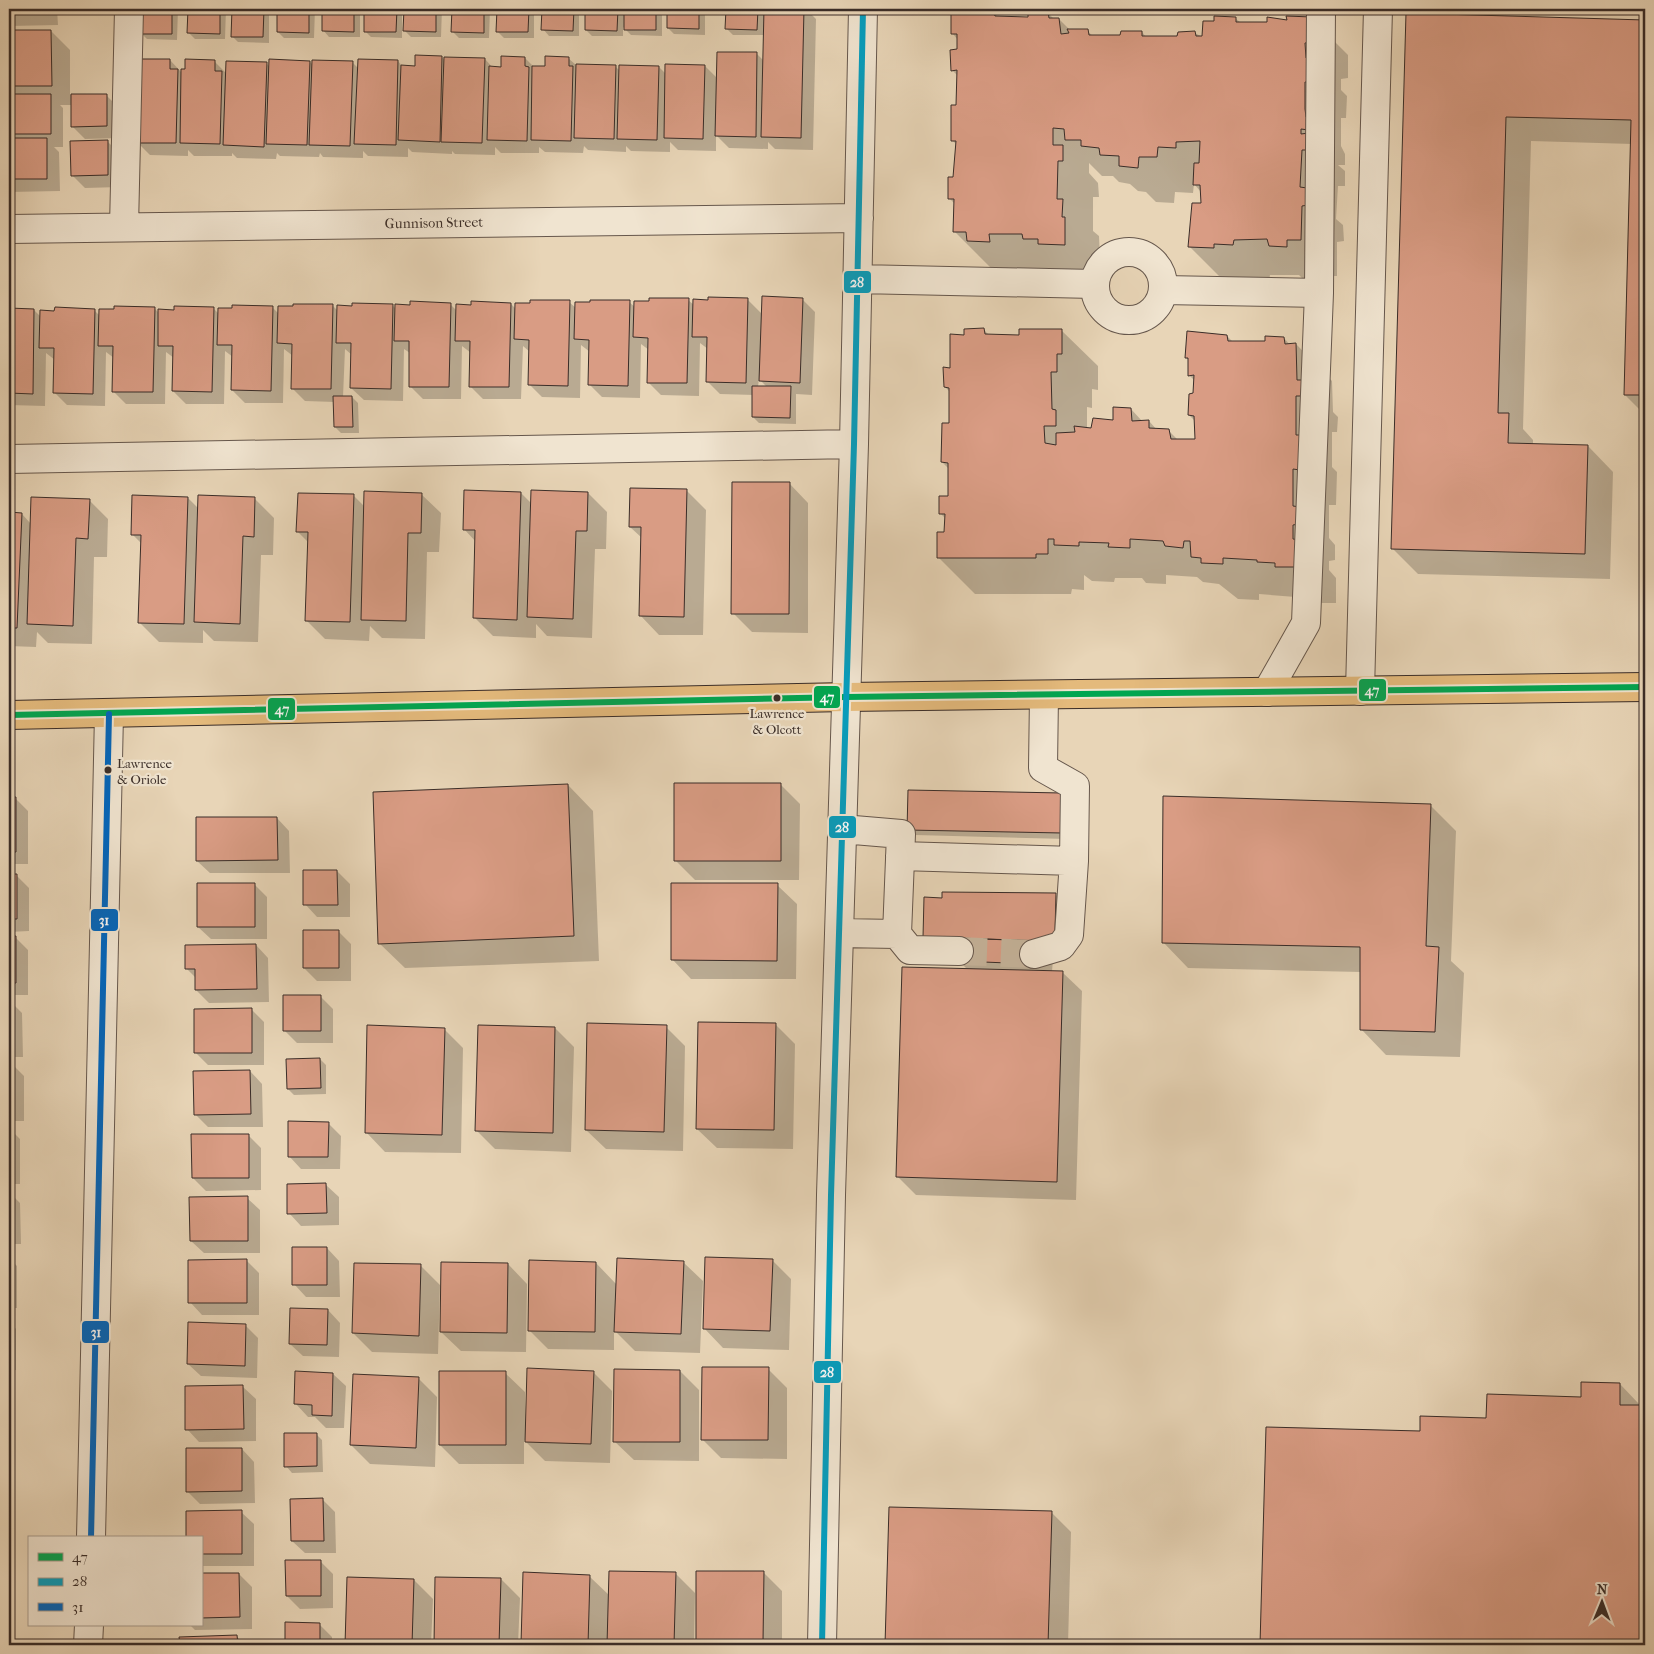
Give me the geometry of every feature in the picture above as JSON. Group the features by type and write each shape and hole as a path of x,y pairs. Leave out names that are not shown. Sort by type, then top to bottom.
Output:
{"main road":[{"path":"9,715 846,697 1645,687"}],"street":[{"path":"124,227 129,9"},
{"path":"822,1645 831,1195 854,444 863,9"},
{"path":"1267,692 1306,623 1319,293 1322,9"},
{"path":"1360,691 1378,9"},
{"name":"Gunnison Street","path":"9,229 860,218"},
{"path":"1132,251 1151,260 1160,273 1163,290 1160,301 1144,317 1132,320 1120,319 1109,314 1101,306 1096,296 1094,284 1102,264 1120,252 1132,251"},
{"path":"858,279 1094,284"},
{"path":"1163,290 1319,293"},
{"path":"9,459 854,444"},
{"path":"1034,954 1061,946 1069,935 1074,861 1075,786 1043,768 1044,695"},
{"path":"91,1536 109,714"},
{"path":"842,829 901,834 897,934 910,950 959,951"},
{"path":"900,856 1074,861"},
{"path":"839,933 897,934"},
{"path":"88,1645 89,1626"}],"building":[{"path":"9,9 46,9 46,12 9,13"},
{"path":"140,9 172,9 172,34 140,34"},
{"path":"188,9 220,9 220,34 187,33"},
{"path":"232,9 264,9 263,37 231,37"},
{"path":"277,9 309,9 309,33 277,32"},
{"path":"322,9 354,9 354,32 322,31"},
{"path":"364,9 397,9 396,32 364,32"},
{"path":"404,9 436,9 436,32 403,31"},
{"path":"452,9 484,9 484,33 451,32"},
{"path":"497,9 529,9 528,32 496,32"},
{"path":"542,9 574,9 573,31 541,30"},
{"path":"585,9 618,9 617,31 585,30"},
{"path":"624,9 656,9 656,30 624,30"},
{"path":"667,9 699,9 699,29 667,28"},
{"path":"726,9 758,9 757,30 725,29"},
{"path":"764,9 804,9 801,138 761,137"},
{"path":"951,9 993,11 995,16 1028,17 1028,12 1048,12 1049,18 1059,18 1061,34 1069,33 1067,29 1088,29 1089,35 1120,35 1121,31 1142,31 1142,36 1177,36 1178,32 1195,31 1196,36 1202,36 1203,21 1214,21 1214,16 1236,17 1236,22 1267,22 1267,17 1287,20 1286,16 1312,17 1312,42 1305,43 1306,58 1312,58 1310,82 1305,82 1305,109 1306,117 1309,117 1309,130 1301,129 1301,134 1309,133 1309,150 1302,150 1300,187 1307,188 1308,205 1302,206 1301,240 1287,240 1287,247 1269,246 1267,239 1234,240 1233,245 1214,244 1214,248 1188,247 1192,203 1201,203 1200,185 1193,185 1194,163 1199,163 1200,141 1176,142 1176,148 1158,147 1157,157 1139,157 1138,168 1119,166 1119,156 1100,155 1099,148 1081,146 1081,140 1065,140 1064,129 1053,128 1053,145 1063,145 1063,161 1058,161 1057,199 1063,199 1062,217 1065,217 1065,245 1038,244 1038,239 1023,239 1022,234 989,234 990,242 967,241 966,232 953,232 954,199 948,199 948,177 953,177 956,141 951,141 951,105 956,105 957,70 951,71 950,50 957,49 957,34 951,34"},
{"path":"1406,13 1645,20 1645,395 1624,395 1631,120 1506,117 1498,413 1509,413 1508,443 1588,445 1585,554 1391,549"},
{"path":"9,30 51,30 52,86 9,86"},
{"path":"717,52 757,52 756,137 715,136"},
{"path":"415,55 442,56 440,142 398,140 401,65 415,66"},
{"path":"501,56 525,57 525,66 529,67 527,141 487,140 489,66 501,67"},
{"path":"545,56 569,57 569,66 573,66 571,141 531,140 532,66 545,66"},
{"path":"444,57 485,58 482,143 441,142"},
{"path":"141,59 170,59 170,69 178,69 176,143 136,143"},
{"path":"185,59 215,60 215,71 222,71 220,144 180,143 181,69 185,69"},
{"path":"269,59 310,61 307,145 266,144"},
{"path":"358,59 398,60 396,145 354,144"},
{"path":"312,60 353,61 350,146 309,145"},
{"path":"226,61 267,62 264,147 223,145"},
{"path":"576,64 616,65 614,139 574,138"},
{"path":"665,64 705,65 703,139 664,138"},
{"path":"619,65 659,66 657,140 617,139"},
{"path":"9,94 51,94 51,134 9,134"},
{"path":"71,94 107,94 107,126 71,127"},
{"path":"9,138 47,138 47,179 9,179"},
{"path":"108,140 108,175 71,176 70,141"},
{"path":"762,296 803,298 800,383 759,381"},
{"path":"708,297 748,298 746,383 706,382 707,337 692,337 693,299 708,300"},
{"path":"649,298 689,298 687,383 647,383 648,338 633,337 634,301 649,301"},
{"path":"530,300 570,300 568,386 528,385 529,340 514,339 515,303 530,303"},
{"path":"590,300 630,300 628,386 588,385 589,340 574,339 575,302 590,302"},
{"path":"410,301 451,303 449,387 409,387 409,341 394,341 395,304 410,305"},
{"path":"471,301 511,303 509,387 469,387 470,341 455,341 456,304 471,305"},
{"path":"352,303 393,304 391,389 350,388 351,343 336,343 337,305 352,306"},
{"path":"293,304 333,304 331,389 291,389 292,344 277,343 278,306 293,306"},
{"path":"232,305 273,306 271,391 231,390 232,345 217,345 218,308 232,308"},
{"path":"114,306 155,307 153,392 112,392 113,346 98,346 99,309 114,309"},
{"path":"174,306 214,307 212,392 172,391 173,346 158,346 158,309 174,310"},
{"path":"55,307 95,309 93,394 53,393 54,348 39,348 40,310 54,311"},
{"path":"9,308 34,309 33,394 9,393"},
{"path":"984,328 985,334 1019,335 1019,329 1062,329 1062,354 1057,354 1057,372 1051,372 1052,409 1056,410 1056,426 1044,426 1045,443 1056,445 1056,433 1075,432 1074,426 1091,428 1093,418 1113,420 1113,407 1131,408 1132,421 1149,420 1149,428 1169,429 1171,439 1195,439 1194,416 1188,415 1189,394 1193,393 1194,375 1188,376 1188,358 1185,358 1187,331 1227,335 1228,341 1265,341 1265,336 1284,337 1285,344 1296,343 1297,380 1302,380 1301,396 1296,396 1296,435 1301,435 1300,470 1293,469 1293,506 1300,507 1299,524 1293,525 1293,539 1301,540 1300,567 1275,567 1275,563 1223,558 1223,564 1201,563 1201,558 1191,557 1190,541 1184,541 1183,548 1165,546 1163,541 1130,539 1130,548 1108,547 1109,543 1079,542 1079,546 1054,545 1054,539 1048,539 1048,554 1036,554 1036,558 937,558 937,532 944,532 945,514 939,514 939,496 948,496 948,463 941,462 942,423 949,423 949,388 944,387 943,367 950,368 950,334 964,335 964,329"},
{"path":"752,386 791,386 790,418 752,417"},
{"path":"333,396 352,396 353,427 334,427"},
{"path":"732,482 790,482 789,614 731,614"},
{"path":"630,488 687,489 684,617 639,616 641,527 629,527"},
{"path":"464,490 521,492 517,620 473,618 475,530 463,530"},
{"path":"531,490 588,492 587,531 576,531 573,619 527,617"},
{"path":"364,491 422,493 421,533 408,533 406,621 361,620"},
{"path":"298,493 354,494 350,622 305,621 308,532 296,532"},
{"path":"132,495 188,497 184,624 138,623 141,535 131,535"},
{"path":"198,495 255,497 254,537 243,536 240,624 194,622"},
{"path":"31,497 90,499 88,539 76,538 73,626 27,624"},
{"path":"9,512 22,513 17,628 9,628"},
{"path":"674,783 781,783 781,861 674,861"},
{"path":"568,784 574,936 378,944 373,792"},
{"path":"908,790 1062,793 1062,833 907,830"},
{"path":"1163,796 1431,804 1426,946 1439,947 1435,1032 1360,1030 1360,947 1162,943"},
{"path":"9,797 16,797 16,852 9,852"},
{"path":"196,817 277,817 278,860 196,861"},
{"path":"303,870 337,870 338,905 303,905"},
{"path":"9,874 17,874 17,919 9,919"},
{"path":"197,883 255,883 255,927 197,927"},
{"path":"671,883 778,883 777,961 671,960"},
{"path":"942,892 1056,893 1055,931 1046,941 923,937 924,897 942,898"},
{"path":"303,930 339,930 339,968 303,968"},
{"path":"9,936 16,936 16,983 9,983"},
{"path":"959,938 1034,941 1033,964 958,961"},
{"path":"256,944 257,989 195,990 195,969 185,969 185,945"},
{"path":"902,967 1063,971 1057,1182 896,1177"},
{"path":"283,995 321,995 321,1031 283,1031"},
{"path":"10,999 10,1045 9,1045"},
{"path":"252,1008 252,1053 194,1053 194,1009"},
{"path":"698,1022 776,1023 774,1130 696,1129"},
{"path":"587,1023 667,1025 664,1132 585,1130"},
{"path":"367,1025 445,1028 442,1135 365,1133"},
{"path":"478,1025 555,1027 553,1133 475,1131"},
{"path":"320,1058 321,1088 287,1089 286,1059"},
{"path":"9,1062 12,1062 12,1109 9,1109"},
{"path":"250,1070 251,1114 194,1115 193,1071"},
{"path":"288,1121 329,1122 328,1157 288,1157"},
{"path":"191,1134 249,1134 249,1178 192,1178"},
{"path":"326,1183 327,1213 287,1214 287,1184"},
{"path":"248,1196 248,1241 190,1241 189,1197"},
{"path":"292,1247 327,1247 327,1285 292,1285"},
{"path":"705,1257 773,1259 770,1331 703,1329"},
{"path":"617,1258 684,1261 681,1334 614,1332"},
{"path":"247,1259 247,1303 188,1303 188,1260"},
{"path":"529,1260 596,1262 595,1332 528,1331"},
{"path":"441,1262 508,1263 507,1333 440,1332"},
{"path":"354,1263 421,1264 419,1336 352,1333"},
{"path":"290,1308 328,1309 327,1345 289,1344"},
{"path":"188,1322 246,1324 245,1366 187,1364"},
{"path":"702,1367 769,1367 768,1440 701,1440"},
{"path":"527,1368 594,1371 591,1444 525,1442"},
{"path":"614,1369 680,1370 680,1442 613,1442"},
{"path":"295,1371 333,1373 332,1416 312,1415 312,1405 294,1404"},
{"path":"439,1371 506,1371 506,1445 439,1445"},
{"path":"353,1374 419,1377 416,1448 350,1445"},
{"path":"1581,1382 1620,1383 1620,1405 1643,1405 1645,1402 1645,1645 1260,1645 1266,1427 1420,1431 1420,1416 1486,1418 1487,1394 1581,1397"},
{"path":"243,1385 244,1429 185,1430 185,1386"},
{"path":"284,1433 317,1433 317,1466 284,1467"},
{"path":"186,1448 242,1448 242,1491 186,1492"},
{"path":"323,1498 324,1541 291,1541 290,1499"},
{"path":"889,1507 1052,1511 1048,1645 885,1645"},
{"path":"242,1510 242,1554 202,1554 202,1536 186,1536 186,1511"},
{"path":"285,1560 321,1560 321,1596 286,1596"},
{"path":"609,1571 676,1572 674,1645 607,1645"},
{"path":"696,1571 764,1571 763,1642 696,1642"},
{"path":"523,1572 590,1575 588,1645 521,1644"},
{"path":"202,1573 239,1573 240,1617 202,1618"},
{"path":"347,1577 414,1579 412,1645 345,1645"},
{"path":"435,1577 501,1578 499,1645 434,1645"},
{"path":"285,1622 320,1623 320,1645 285,1645"},
{"path":"237,1635 238,1645 180,1645 179,1637"}],"tunnel":[{"path":"959,951 1034,954"}],"transit line":[{"name":"28","path":"822,1645 831,1195 854,444 863,9"},
{"name":"47","path":"9,715 846,697 1645,687"},
{"name":"31","path":"91,1536 109,714"}],"place":[{"name":"Lawrence & Olcott","path":"777,698"},
{"name":"Lawrence & Oriole","path":"108,770"}]}
